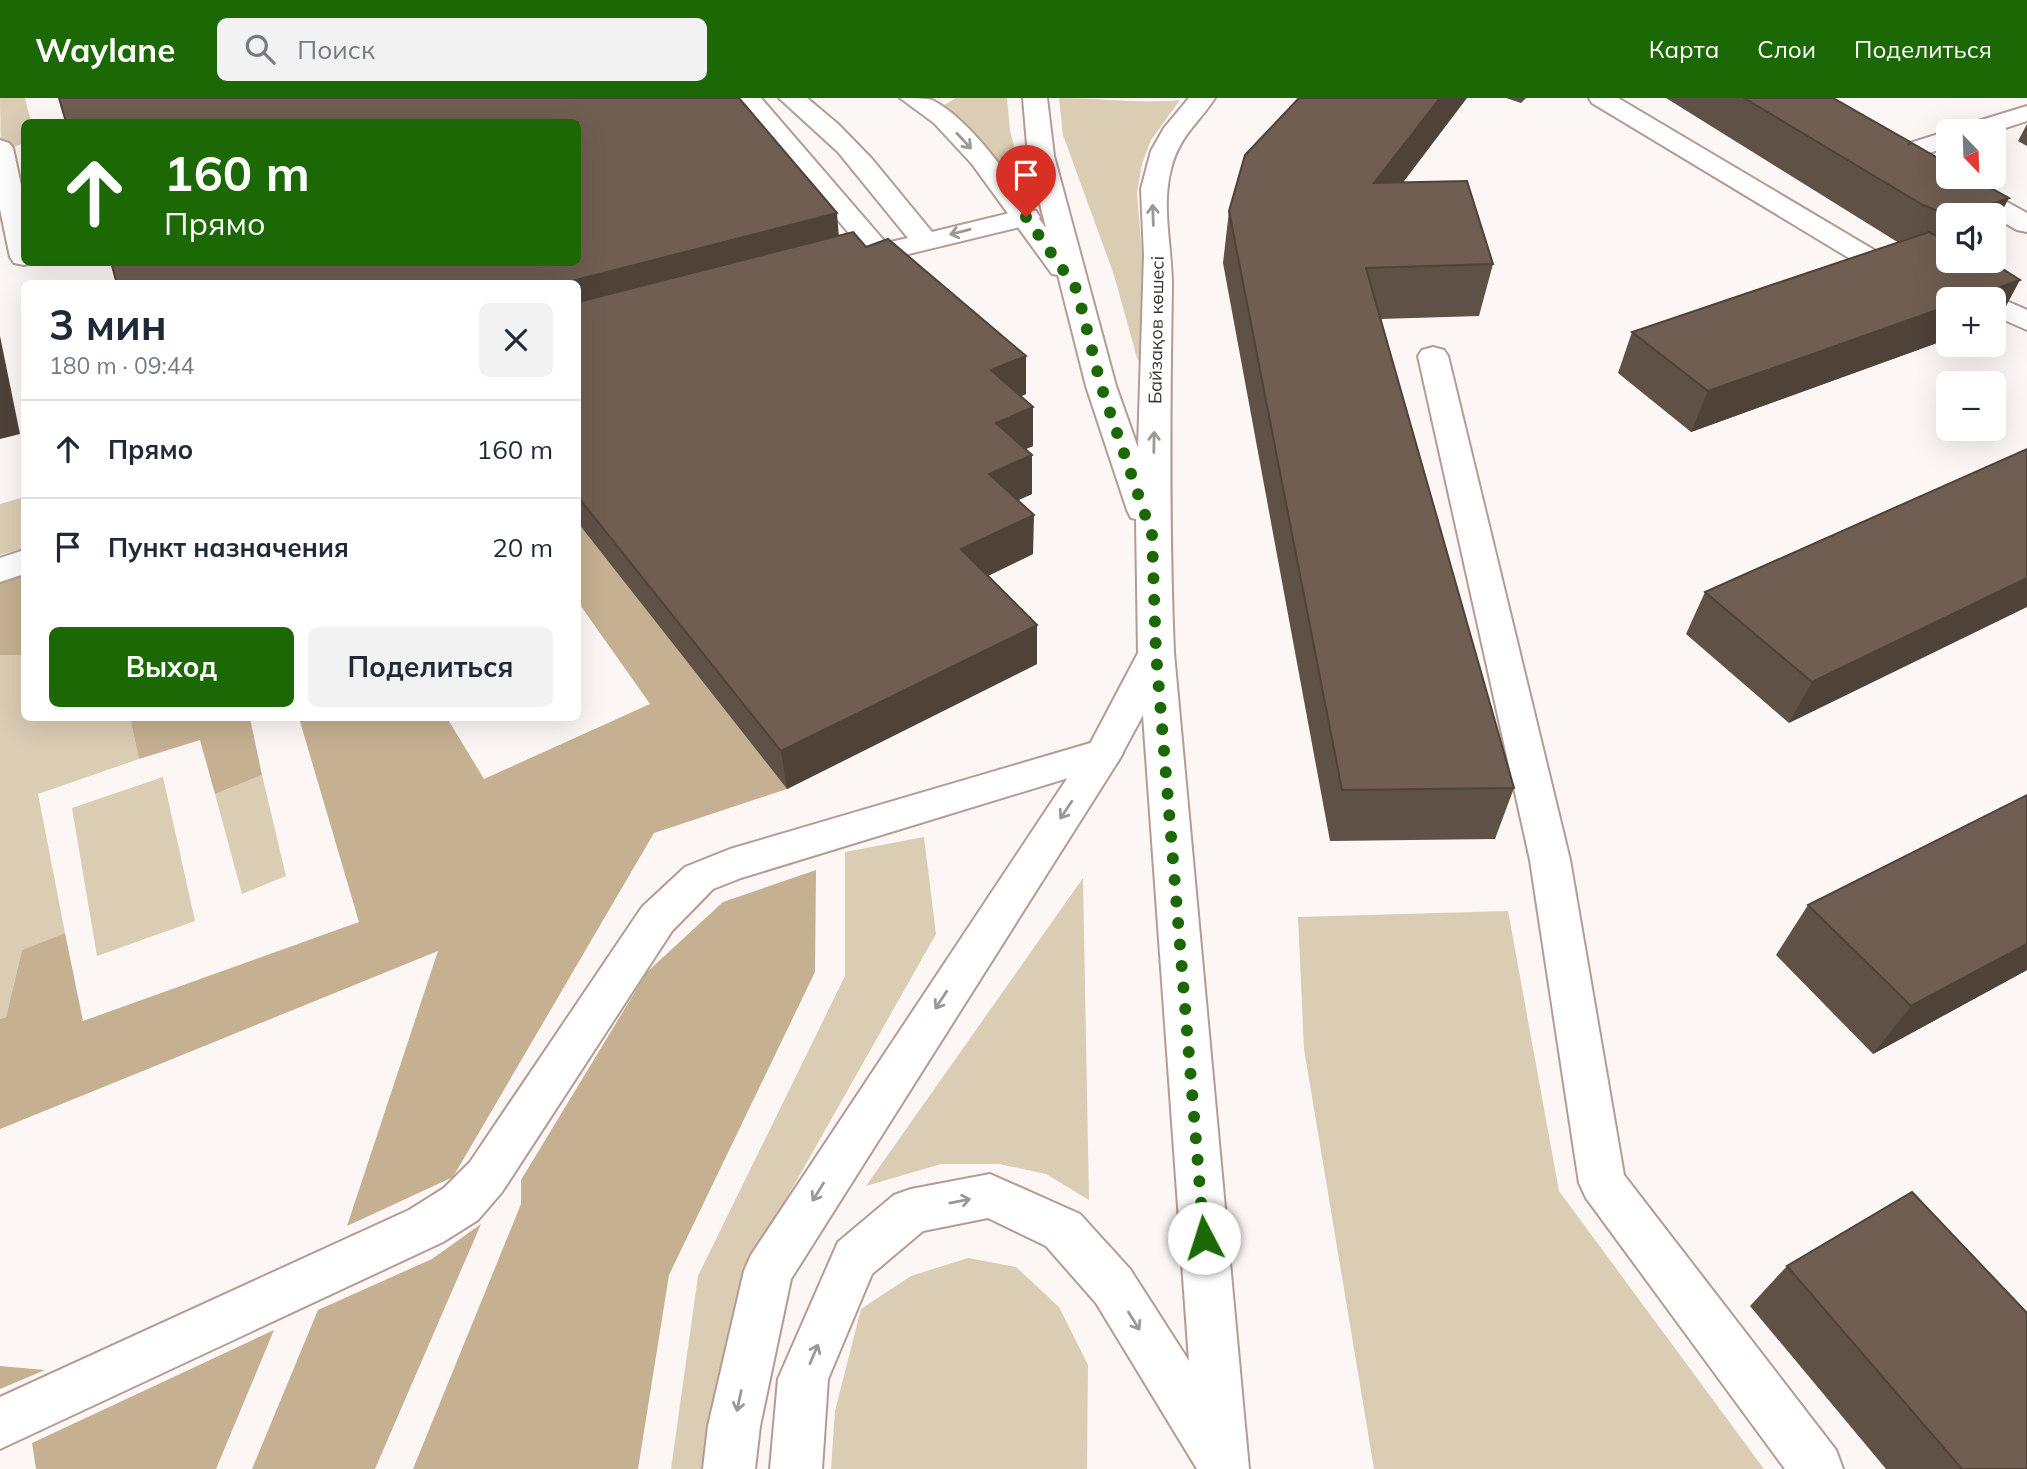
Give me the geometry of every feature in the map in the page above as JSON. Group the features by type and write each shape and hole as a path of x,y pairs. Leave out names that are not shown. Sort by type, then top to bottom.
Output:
{"main road":[{"path":"748,98 879,252"},
{"path":"791,98 809,111 874,174 925,241"},
{"path":"912,98 943,118 981,159 1077,290"},
{"name":"Байзақов көшесі","path":"1035,98 1041,156 1077,290 1083,348 1101,386 1152,535"},
{"name":"Байзақов көшесі","path":"1203,98 1172,135 1161,156 1154,184 1152,217 1158,255 1152,535 1156,653 1223,1465"},
{"path":"1601,98 1889,259 1825,281"},
{"path":"2006,120 2027,113"},
{"path":"1936,141 1888,148 1936,175"},
{"path":"9,158 21,237"},
{"path":"1962,189 2027,225"},
{"path":"823,267 1026,217"},
{"path":"2006,310 2027,321"},
{"path":"1433,356 1550,860 1602,1183 1817,1469"},
{"path":"0,570 21,563"},
{"path":"729,1469 734,1426 768,1271 1104,753 1156,653"},
{"path":"0,1423 415,1231 460,1204 485,1177 657,919 699,878 730,865 1104,753"},
{"path":"796,1469 803,1379 855,1258 911,1211 990,1196 1063,1230 1113,1286 1223,1465"}],"shaded area":[{"path":"0,98 25,98 30,119 21,119 21,144 1,152"},
{"path":"956,98 1007,98 1010,131 1029,201 989,150 947,110 944,105"},
{"path":"1059,98 1180,100 1151,140 1142,164 1137,193 1151,361 1145,369 1137,358 1114,275 1063,135"},
{"path":"21,498 21,549 0,555 0,504"},
{"path":"581,527 787,789 654,833 453,1177 347,1226 438,951 0,1129 0,1019 6,1017 22,950 65,933 83,1021 359,922 300,721 449,721 484,779 650,704 581,606"},
{"path":"21,575 21,655 0,655 0,582"},
{"path":"0,655 21,655 21,721 131,721 139,759 38,794 65,933 22,950 6,1017 0,1019"},
{"path":"131,721 251,721 262,775 215,794 200,740 139,759"},
{"path":"262,775 286,876 242,894 215,794"},
{"path":"163,777 195,921 97,956 72,808"},
{"path":"924,837 936,934 742,1277 711,1469 671,1469 698,1276 845,976 845,852"},
{"path":"816,870 815,972 669,1275 638,1469 413,1469 521,1204 521,1180 647,972 723,902"},
{"path":"1083,878 1089,1200 1046,1174 999,1164 941,1164 866,1186"},
{"path":"1508,911 1559,1191 1764,1469 1374,1469 1304,1049 1298,917"},
{"path":"481,1224 375,1469 252,1469 318,1310 432,1259"},
{"path":"968,1258 1016,1267 1059,1307 1088,1365 1087,1469 831,1469 835,1411 861,1309 911,1276"},
{"path":"274,1330 216,1469 36,1469 32,1443"},
{"path":"0,1366 45,1370 0,1389"}],"building":[{"path":"59,98 739,98 837,213 576,280 116,280 112,266 581,266 581,119 65,119"},
{"path":"1299,98 1440,98 1374,183 1467,181 1493,264 1366,268 1514,788 1342,790 1229,211 1245,155"},
{"path":"1744,98 1833,98 1910,142 1909,144 1912,143 1936,157 1936,189 1993,189 2009,198 1995,203 1936,203 1936,210"},
{"path":"853,232 866,247 888,239 1026,356 991,370 1033,407 996,423 1032,455 989,474 1034,515 961,549 1037,625 781,751 581,501 581,301"},
{"path":"1929,232 1936,236 1936,273 2006,271 2020,280 2000,287 1936,287 1936,310 1708,391 1632,332"},
{"path":"2027,449 2027,578 1812,682 1705,592"},
{"path":"2027,795 2027,944 1911,1006 1808,905"},
{"path":"1912,1192 2027,1313 2027,1469 1962,1469 1787,1266"}],"route":[{"path":"1026,217 1077,290 1101,386 1152,535 1156,653 1204,1238"}]}
